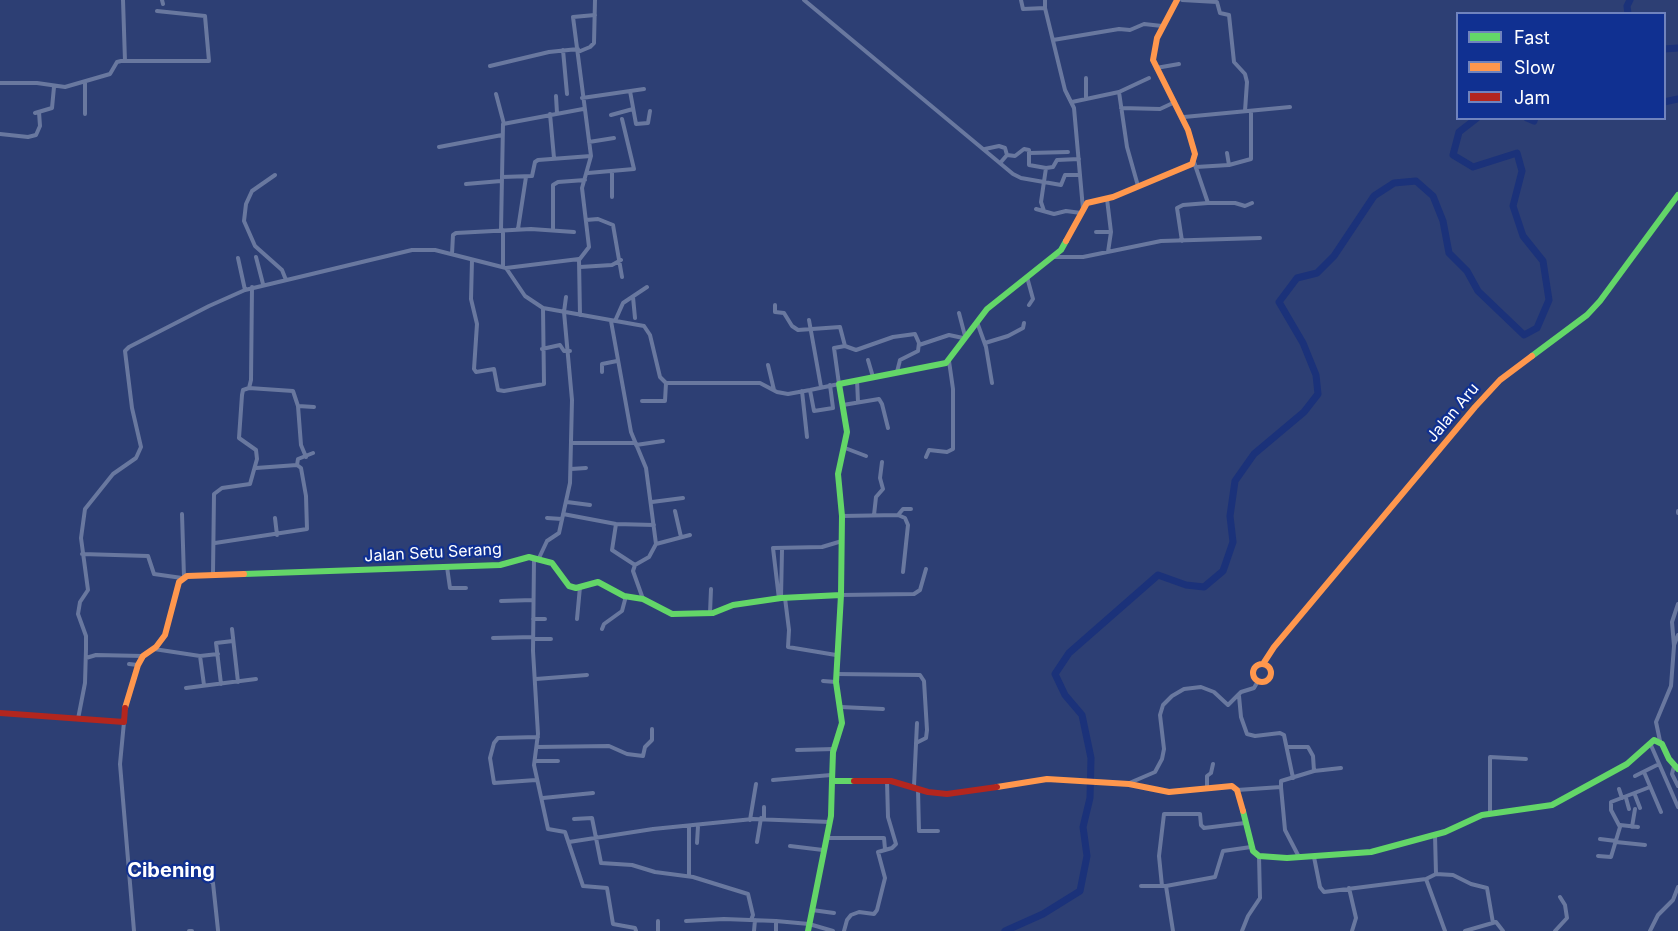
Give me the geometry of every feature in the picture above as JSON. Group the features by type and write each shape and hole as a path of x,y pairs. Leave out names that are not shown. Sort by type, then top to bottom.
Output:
{"street":[{"path":"123,0 124,61"},
{"path":"490,66 563,50 578,50 593,44 595,0"},
{"path":"804,0 1024,179 1061,185 1065,175 1080,175"},
{"path":"1020,0 1023,9 1046,8"},
{"path":"1045,0 1065,90 1072,102 1082,211"},
{"path":"1177,0 1161,26 1154,47 1155,68 1184,117 1193,145 1195,164 1208,203"},
{"path":"1182,0 1217,2 1220,13 1229,15 1234,62 1245,74 1245,111"},
{"path":"0,83 37,83 54,87 85,82 110,74 117,62 209,61 205,16 157,11"},
{"path":"78,719 85,683 86,636 78,614 80,602 88,590 81,530 88,502 113,474 133,461 139,454 140,442 132,408 125,351 199,311 252,287 412,250 435,250 505,268 580,259 589,249 582,192 591,156 583,109 573,16 595,15"},
{"path":"1053,40 1119,28 1130,30 1144,24 1161,26"},
{"path":"563,50 567,94"},
{"path":"1155,68 1179,64"},
{"path":"1086,78 1086,98"},
{"path":"1072,102 1119,92 1149,78"},
{"path":"85,82 85,114"},
{"path":"0,134 32,137 40,126 37,112 52,108 54,87"},
{"path":"582,98 644,89"},
{"path":"630,91 639,125 648,123 650,111"},
{"path":"1119,92 1127,147 1138,186"},
{"path":"496,94 504,124 501,179 505,268 525,296 543,308 647,328 660,377 666,383 760,383 788,394 939,365 948,361 976,321 997,300 1054,257 1070,236 1082,211 1092,201 1107,199 1195,164 1229,165 1251,159 1251,111"},
{"path":"556,96 558,112"},
{"path":"1121,108 1160,109 1176,102"},
{"path":"1184,117 1290,107"},
{"path":"504,124 583,109"},
{"path":"611,115 633,109"},
{"path":"550,114 554,159"},
{"path":"588,173 634,169 622,119"},
{"path":"439,147 502,135"},
{"path":"589,142 614,138"},
{"path":"985,149 999,146 1005,148 1007,154"},
{"path":"1007,154 1016,156 1027,149 1030,153 1068,152"},
{"path":"1030,153 1029,165 1046,168 1053,167 1058,160 1079,159"},
{"path":"1227,153 1229,165"},
{"path":"1001,162 1007,154"},
{"path":"466,184 533,176 536,161 591,156"},
{"path":"1044,211 1041,202 1046,168"},
{"path":"612,172 612,197"},
{"path":"275,175 260,184 250,195 244,224 255,246 282,270 286,280"},
{"path":"519,229 525,177"},
{"path":"552,229 553,185 558,182 585,180"},
{"name":"Jalan Aru","path":"1263,664 1274,647 1492,388 1587,315 1600,301 1678,195"},
{"path":"1107,199 1111,232 1108,252"},
{"path":"1182,241 1177,208 1183,205 1208,203 1235,203 1245,206 1252,203"},
{"path":"1036,209 1082,211"},
{"path":"586,220 598,219 613,225 621,260 622,278"},
{"path":"452,254 453,236 456,233 519,229 574,232"},
{"path":"1096,232 1111,232"},
{"path":"1054,257 1076,258 1161,241 1260,238"},
{"path":"256,257 263,284"},
{"path":"238,258 246,290"},
{"path":"580,259 580,315"},
{"path":"472,260 471,299 477,324 475,371 494,369 496,386 501,391 542,385 543,308"},
{"path":"580,267 612,265 621,260"},
{"path":"1027,278 1033,299 1029,305"},
{"path":"644,599 633,571 635,565 649,557 656,544 652,502 646,468 636,444 617,362 613,321 620,307 647,286"},
{"path":"249,388 252,287"},
{"path":"566,297 564,312 570,351 571,470 567,502 559,533 547,541 537,558 533,600 538,737 535,760 536,780 543,798 548,829 563,830 582,886 606,888 613,924 635,928 636,931"},
{"path":"633,297 635,318"},
{"path":"775,305 775,312 784,313 795,329 811,330 839,326 845,346"},
{"path":"959,313 964,337"},
{"path":"809,320 821,387"},
{"path":"976,321 985,344 992,383"},
{"path":"985,344 1023,328 1024,323"},
{"path":"808,928 830,822 834,749 842,723 836,678 842,541 838,474 847,432 832,350 845,346 856,350 910,333 917,336 919,345 917,352 900,360 897,372"},
{"path":"919,345 949,335 964,337"},
{"path":"542,349 560,345 564,351 570,351"},
{"path":"868,360 873,377"},
{"path":"926,457 929,450 947,452 953,449 953,389 948,361"},
{"path":"602,372 602,364 617,362"},
{"path":"768,365 774,390"},
{"path":"856,380 858,402"},
{"path":"642,401 665,401 666,383"},
{"path":"810,390 814,411 833,408 830,385"},
{"path":"213,573 214,495 222,488 250,484 256,468 256,450 238,438 243,390 249,388 295,391 302,451 306,457"},
{"path":"802,391 807,437"},
{"path":"843,405 880,400 888,428"},
{"path":"298,406 314,407"},
{"path":"572,443 636,444 663,441"},
{"path":"845,448 866,456"},
{"path":"297,465 298,459 313,453"},
{"path":"874,515 876,497 883,489 880,478 882,462"},
{"path":"215,543 307,529 302,469 297,465 256,468"},
{"path":"571,470 586,468"},
{"path":"652,502 683,498"},
{"path":"567,502 590,505"},
{"path":"898,515 903,509 911,509"},
{"path":"675,511 681,537"},
{"path":"134,931 120,764 125,733 126,700 138,664 143,656 154,649 166,632 183,578 182,514"},
{"path":"842,516 898,515 905,518 908,525 903,572"},
{"path":"547,518 562,517 616,524 654,525"},
{"path":"276,518 277,535"},
{"path":"616,524 612,550 635,565"},
{"path":"656,544 690,535"},
{"path":"836,655 788,647 789,630 773,548 822,547 842,541"},
{"path":"782,550 782,598"},
{"path":"82,554 147,556 154,574 183,578"},
{"name":"Jalan Setu Serang","path":"183,578 213,573 284,574 500,565 526,557 537,558"},
{"path":"537,558 552,563 569,586 598,582 626,596 644,599 672,614 710,613 733,605 782,598 914,594 920,590 926,568"},
{"path":"447,567 450,588 466,588"},
{"path":"576,619 581,586"},
{"path":"710,613 711,589"},
{"path":"602,629 603,624 622,611 626,596"},
{"path":"501,601 533,600"},
{"path":"1678,604 1672,622 1674,646 1671,686 1656,722 1660,741 1676,768 1672,774 1678,786"},
{"path":"533,619 545,618"},
{"path":"232,629 238,682"},
{"path":"1674,646 1678,635"},
{"path":"493,638 551,639"},
{"path":"221,684 216,643 233,641"},
{"path":"154,649 200,656 218,654"},
{"path":"86,658 96,655 143,656"},
{"path":"200,656 204,686"},
{"path":"129,664 138,664"},
{"path":"1263,664 1269,667 1271,676 1264,682 1258,681 1253,672 1257,665 1263,664"},
{"path":"536,679 587,675"},
{"path":"823,681 836,678 920,675 924,681 927,730 926,738 916,743"},
{"path":"186,688 256,679"},
{"path":"1127,784 1153,773 1159,766 1164,754 1161,711 1172,696 1184,689 1201,687 1214,692 1228,705 1254,688 1258,681"},
{"path":"1239,696 1241,717 1247,734 1255,736 1280,733 1284,735 1293,778"},
{"path":"841,707 883,709"},
{"path":"0,713 124,722"},
{"path":"917,723 916,787 919,831 938,831"},
{"path":"537,747 609,746 627,754 643,756 645,747 652,740 652,729"},
{"path":"536,780 494,783 490,758 494,743 498,738 538,737"},
{"path":"1259,856 1314,857 1371,852 1435,835 1490,813 1546,807 1561,802 1627,764 1649,742 1660,741"},
{"path":"1649,742 1678,807"},
{"path":"1287,747 1308,747 1313,756 1314,771"},
{"path":"797,750 834,749"},
{"path":"1490,813 1490,757 1526,759"},
{"path":"535,760 558,761"},
{"path":"1207,789 1207,776 1211,773 1213,764"},
{"path":"1635,776 1659,764"},
{"path":"1299,857 1285,830 1281,781 1314,771 1341,768"},
{"path":"1644,772 1661,812"},
{"path":"773,780 831,778 887,781 947,794 1033,780 1109,782 1169,792 1228,786 1238,790 1281,787"},
{"path":"844,931 851,915 860,912 874,914 877,910 885,878 877,855 885,849 892,849 896,844 888,817 887,781"},
{"path":"750,820 751,802 756,784"},
{"path":"1598,856 1611,857 1616,841 1620,825 1610,806 1613,801 1650,788"},
{"path":"1619,789 1629,809"},
{"path":"1238,790 1251,847 1259,856 1260,898 1248,916 1242,931"},
{"path":"543,798 593,793"},
{"path":"1620,825 1635,827 1638,808 1635,795"},
{"path":"757,842 765,807"},
{"path":"1173,931 1159,856 1164,814 1200,814 1201,825 1204,828 1245,823"},
{"path":"574,819 592,818 602,864 632,865 654,872 689,876 749,894 754,931"},
{"path":"568,842 762,818 830,822"},
{"path":"697,843 698,826"},
{"path":"689,827 689,876"},
{"path":"1435,835 1436,874"},
{"path":"826,838 883,837 885,849"},
{"path":"1600,839 1645,845"},
{"path":"790,846 823,850"},
{"path":"1141,886 1164,886 1215,877 1223,851 1251,847"},
{"path":"1314,857 1320,887 1324,892 1426,879 1436,874 1453,875 1471,884 1487,888 1493,923"},
{"path":"129,872 202,869 207,879 213,883 218,930"},
{"path":"1426,879 1445,931"},
{"path":"1650,931 1658,915 1673,900 1678,887"},
{"path":"1349,888 1356,918 1352,931"},
{"path":"1555,931 1567,918 1566,905 1560,897"},
{"path":"811,910 834,913"},
{"path":"658,921 658,931"},
{"path":"686,921 776,921 833,931"},
{"path":"776,921 776,931"},
{"path":"1465,931 1497,922 1503,931"}],"waterway":[{"path":"1628,12 1627,6 1630,0"},
{"path":"1666,49 1678,48"},
{"path":"1666,102 1678,99"},
{"path":"1005,931 1043,914 1080,891 1087,856 1083,827 1090,798 1091,758 1082,715 1065,695 1055,674 1069,653 1158,575 1186,585 1204,587 1223,571 1233,542 1230,516 1235,481 1254,454 1304,412 1318,394 1316,375 1303,343 1279,302 1297,278 1317,273 1334,256 1374,196 1394,183 1416,181 1433,196 1443,221 1449,253 1467,271 1478,291 1524,335 1537,328 1549,300 1543,261 1523,236 1513,206 1522,171 1517,153 1473,167 1453,155 1459,132 1474,120"}],"traffic: fast":[{"path":"1532,356 1587,315 1600,301 1678,195"},
{"path":"841,595 842,516 838,474 847,432 839,384 946,363 987,309 1061,250 1066,241"},
{"path":"244,574 500,565 529,557 552,563 569,586 576,588 598,582 624,596 643,599 672,614 713,613 733,605 781,598 841,595 836,682 842,723 833,752 832,781 854,781"},
{"path":"1243,811 1253,851 1259,856 1287,858 1371,852 1445,832 1482,815 1552,805 1627,764 1654,740 1662,744 1669,759 1678,769"},
{"path":"808,931 831,816 832,781"}],"traffic: slow":[{"path":"1066,241 1087,203 1113,197 1192,164 1195,154 1188,130 1153,60 1157,38 1177,0"},
{"path":"1263,664 1274,647 1475,407 1500,380 1532,356"},
{"path":"125,708 138,665 143,656 156,647 165,635 179,582 187,576 244,574"},
{"path":"1262,664 1268,667 1271,673 1268,679 1262,682 1256,679 1253,673 1256,667 1262,664"},
{"path":"997,787 1047,779 1129,784 1169,792 1232,786 1237,790 1243,811"}],"traffic: jam":[{"path":"0,713 124,722 125,708"},
{"path":"854,781 891,781 928,792 947,794 997,787"}],"district":[{"name":"Cibening","path":"171,871"}]}
